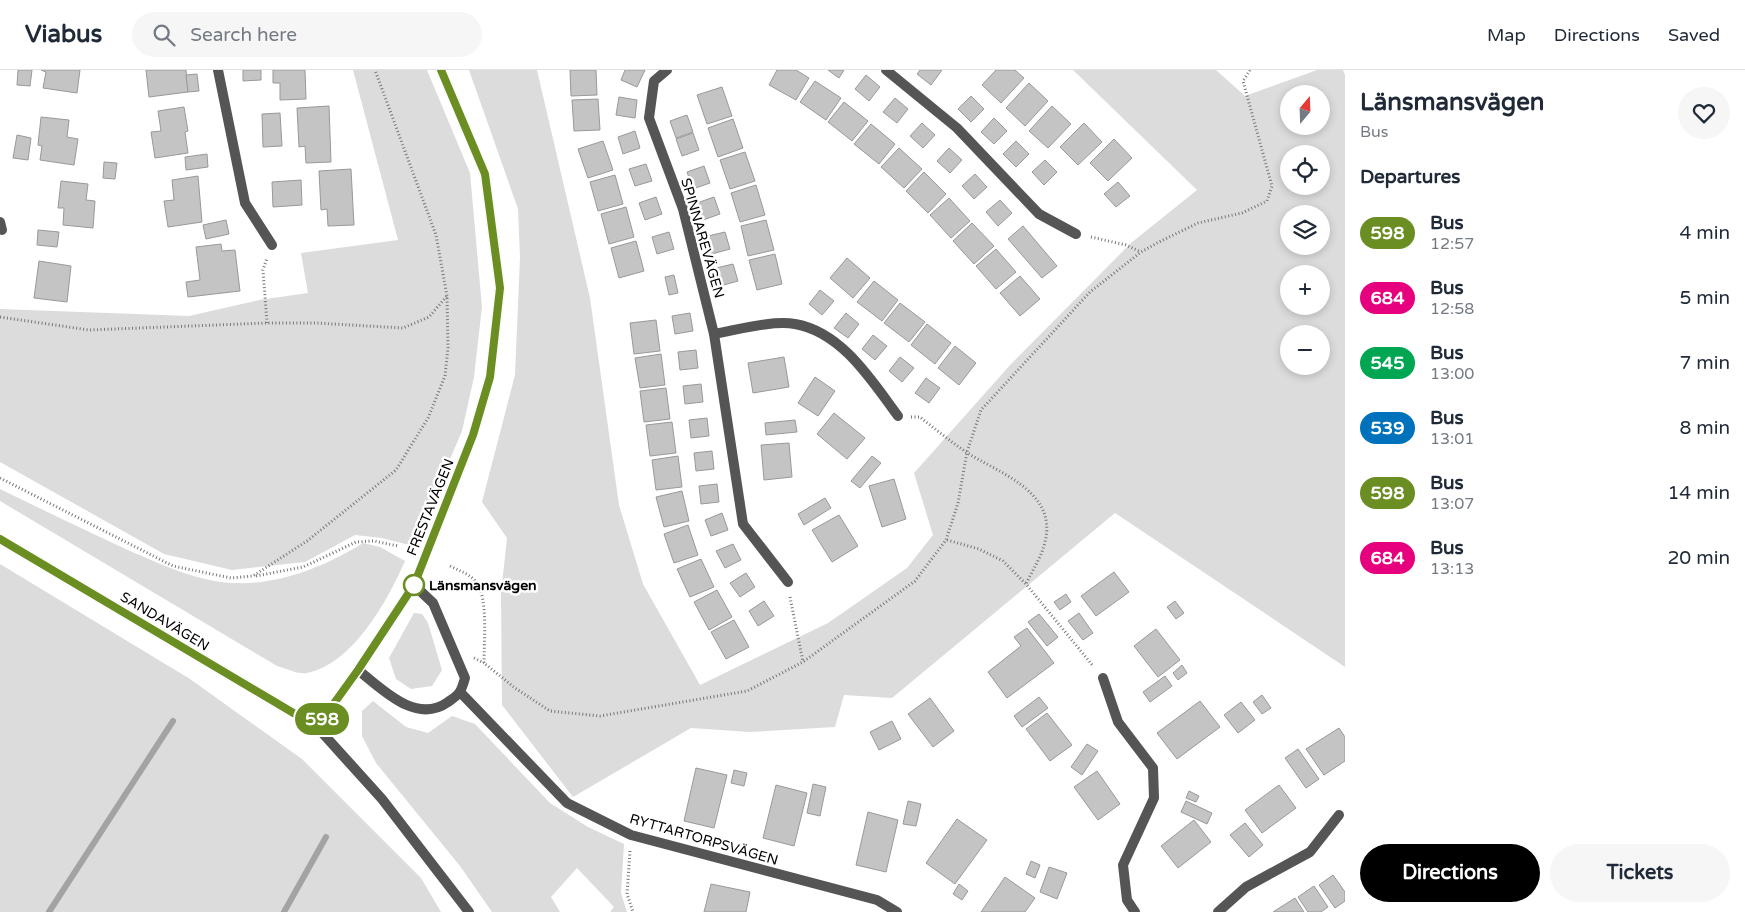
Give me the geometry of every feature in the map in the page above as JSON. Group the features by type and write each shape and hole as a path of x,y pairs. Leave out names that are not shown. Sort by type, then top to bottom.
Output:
{"street":[{"path":"218,70 245,203 272,246"},
{"name":"FRESTAVÄGEN","path":"317,727 358,670 414,585 473,435 490,377 500,288 485,174 441,70"},
{"name":"SPINNAREVÄGEN","path":"667,70 654,81 649,118 683,209 714,334 744,524 788,582"},
{"path":"886,70 957,128 1039,214 1076,234"},
{"path":"714,334 767,325 794,324 818,332 856,360 898,416"},
{"name":"SANDAVÄGEN","path":"0,539 317,727"},
{"path":"358,670 392,698 421,711 441,707 461,693 466,678 433,603 414,585"},
{"path":"1102,678 1118,722 1153,768 1154,798 1123,865 1127,900 1135,912"},
{"name":"RYTTARTORPSVÄGEN","path":"461,693 567,803 630,835 877,900 897,912"},
{"path":"317,727 382,799 469,912"},
{"path":"1218,912 1246,887 1310,852 1339,815"}],"path":[{"path":"253,576 307,541 396,470 428,418 445,376 448,348 447,296 436,235 375,70"},
{"path":"450,566 469,575 478,584 482,599 484,662 515,688 550,711 600,716 747,691 803,662 915,581 946,540 958,503 967,452 982,410 1090,292 1141,252 1198,223 1242,213 1267,201 1272,186 1243,81 1250,70"},
{"path":"1076,234 1126,245 1141,252"},
{"path":"267,323 263,270 272,246"},
{"path":"0,317 89,330 267,323 316,323 403,328 429,317 447,296"},
{"path":"898,416 920,417 967,452 1023,485 1037,500 1046,518 1045,542 1026,584"},
{"path":"0,478 173,566 230,578 303,567 356,542 374,541 398,546"},
{"path":"946,540 979,549 1003,561 1026,584 1102,678"},
{"path":"788,582 803,662"},
{"path":"630,835 627,894 633,912"}],"shaded area":[{"path":"353,70 427,70 470,173 482,307 474,377 462,431 413,546 382,538 355,535 305,562 232,570 164,554 0,462 0,309 189,316 259,300 308,293 301,253 398,240"},
{"path":"469,70 537,70 590,298 619,505 643,584 700,685 828,623 907,568 933,535 914,473 1011,364 1131,243 1197,190 1073,70 1216,70 1245,96 1317,70 1343,70 1345,75 1345,667 1115,513 892,698 844,695 835,727 750,732 691,728 573,797 502,705 501,593 507,538 482,502 515,375 520,257 518,209"},
{"path":"0,489 155,562 208,580 252,583 286,577 334,559 363,543 380,547 405,561 379,611 354,644 324,667 307,673 300,673 277,666 0,501"},
{"path":"0,564 190,679 302,759 421,878 441,912 0,912"},
{"path":"414,613 422,614 428,623 442,670 432,686 411,689 396,679 389,658"},
{"path":"373,701 406,727 428,733 452,716 475,724 550,803 588,827 624,844 621,893 627,912 610,912 614,907 577,868 551,897 560,912 492,912 460,866 376,763 362,736 362,711"}],"building":[{"path":"18,70 32,70 30,86 17,85"},
{"path":"41,70 80,70 77,93 43,88 46,72"},
{"path":"146,70 186,70 188,92 149,97"},
{"path":"243,70 261,70 261,80 243,81"},
{"path":"273,70 305,70 306,99 280,100 280,83 273,83"},
{"path":"570,70 596,70 597,95 571,96"},
{"path":"625,70 645,70 637,87 621,80"},
{"path":"777,70 796,70 809,78 796,100 769,85"},
{"path":"828,70 844,70 839,78"},
{"path":"920,70 942,70 931,85 917,74"},
{"path":"996,70 1015,70 1024,78 1001,103 982,85"},
{"path":"197,74 199,91 188,92 186,75"},
{"path":"866,75 880,87 869,101 855,89"},
{"path":"815,81 841,98 826,120 800,102"},
{"path":"1029,83 1048,101 1025,126 1006,108"},
{"path":"722,87 732,116 707,124 697,95"},
{"path":"971,96 984,109 971,122 958,109"},
{"path":"619,97 637,100 635,118 616,115"},
{"path":"895,98 908,109 897,123 883,112"},
{"path":"598,99 600,130 574,131 572,100"},
{"path":"844,102 868,121 852,141 828,122"},
{"path":"329,106 331,162 306,163 305,146 299,147 297,108"},
{"path":"1052,106 1071,124 1048,148 1029,131"},
{"path":"184,107 188,131 185,132 188,153 155,158 151,132 161,131 158,111"},
{"path":"280,113 282,146 263,147 262,114"},
{"path":"687,115 693,132 676,138 670,121"},
{"path":"41,117 69,120 67,137 78,139 74,165 40,160 42,146 38,145"},
{"path":"994,118 1007,131 994,144 981,132"},
{"path":"733,119 743,148 718,157 708,128"},
{"path":"922,123 935,135 923,148 910,136"},
{"path":"1084,123 1102,142 1078,165 1060,147"},
{"path":"871,124 895,144 879,164 854,144"},
{"path":"635,131 640,148 623,154 618,137"},
{"path":"693,133 699,150 682,156 676,139"},
{"path":"17,135 31,138 28,160 13,158"},
{"path":"1114,139 1132,158 1108,181 1090,163"},
{"path":"603,141 613,170 588,178 578,149"},
{"path":"1016,141 1029,154 1016,167 1003,154"},
{"path":"899,148 922,169 904,188 881,167"},
{"path":"949,148 962,160 950,173 937,161"},
{"path":"745,152 755,181 730,189 720,160"},
{"path":"207,154 208,167 186,170 185,157"},
{"path":"1045,160 1057,172 1044,185 1032,172"},
{"path":"104,162 117,163 115,179 103,178"},
{"path":"646,164 652,181 635,186 629,169"},
{"path":"704,166 710,183 693,189 687,172"},
{"path":"351,169 354,225 328,226 327,209 321,210 319,171"},
{"path":"924,172 946,194 928,213 906,191"},
{"path":"975,174 987,187 974,199 962,186"},
{"path":"615,175 623,204 598,211 590,182"},
{"path":"198,176 202,222 168,227 164,201 174,200 172,180"},
{"path":"301,180 302,205 273,207 272,182"},
{"path":"61,181 88,184 86,200 95,201 93,228 63,225 64,208 58,208"},
{"path":"1118,182 1130,196 1116,207 1104,194"},
{"path":"756,185 765,215 740,222 731,193"},
{"path":"656,197 662,214 645,220 639,203"},
{"path":"714,197 720,214 703,220 697,203"},
{"path":"949,198 970,221 951,238 930,215"},
{"path":"1000,200 1012,213 998,226 986,212"},
{"path":"626,207 634,237 609,244 601,214"},
{"path":"226,220 229,234 206,239 203,225"},
{"path":"766,220 774,250 748,256 741,226"},
{"path":"972,223 994,246 974,264 953,241"},
{"path":"1023,226 1057,266 1042,278 1008,239"},
{"path":"38,230 59,232 57,247 37,245"},
{"path":"669,232 674,249 657,254 652,237"},
{"path":"725,232 730,249 712,254 708,236"},
{"path":"636,241 644,271 619,278 611,248"},
{"path":"221,244 222,251 235,250 240,291 188,297 186,282 200,280 196,247"},
{"path":"996,249 1016,272 996,289 976,266"},
{"path":"775,254 782,284 757,290 749,260"},
{"path":"847,258 870,278 853,298 830,278"},
{"path":"39,261 71,266 67,302 34,298"},
{"path":"733,264 738,281 720,286 716,268"},
{"path":"674,275 678,293 669,295 665,277"},
{"path":"1020,276 1040,299 1020,316 1000,293"},
{"path":"874,281 898,300 882,321 857,302"},
{"path":"820,290 834,301 822,315 809,304"},
{"path":"900,303 925,322 909,342 884,323"},
{"path":"690,313 693,331 675,334 672,316"},
{"path":"846,313 859,324 848,338 834,328"},
{"path":"656,320 660,351 634,354 630,323"},
{"path":"927,324 951,343 935,364 911,345"},
{"path":"873,335 887,346 875,360 862,349"},
{"path":"955,346 976,363 959,385 938,368"},
{"path":"696,350 698,368 680,370 678,352"},
{"path":"661,354 665,385 640,388 635,358"},
{"path":"784,357 789,387 753,393 748,363"},
{"path":"900,357 914,368 902,382 889,371"},
{"path":"815,377 835,391 818,416 798,403"},
{"path":"926,378 940,388 929,403 915,393"},
{"path":"701,384 703,402 685,404 683,386"},
{"path":"666,388 670,419 644,422 640,391"},
{"path":"834,413 865,438 847,459 817,434"},
{"path":"707,418 709,436 691,438 689,420"},
{"path":"795,420 797,432 766,435 765,423"},
{"path":"672,422 676,453 650,456 646,425"},
{"path":"789,443 792,477 764,480 761,445"},
{"path":"712,451 714,469 696,471 694,453"},
{"path":"678,456 682,487 656,490 652,460"},
{"path":"872,456 881,463 860,488 851,481"},
{"path":"894,479 906,519 882,527 869,486"},
{"path":"717,484 719,502 701,504 699,486"},
{"path":"682,491 689,521 664,527 656,497"},
{"path":"825,498 831,508 804,525 798,514"},
{"path":"722,513 728,530 711,536 705,520"},
{"path":"839,515 858,546 832,562 812,530"},
{"path":"688,525 698,555 674,563 664,534"},
{"path":"733,544 741,560 725,568 716,551"},
{"path":"701,559 714,587 690,597 677,569"},
{"path":"1114,572 1129,592 1096,616 1081,596"},
{"path":"746,573 755,587 740,597 730,583"},
{"path":"717,590 732,617 709,630 694,602"},
{"path":"1066,594 1071,602 1060,610 1054,602"},
{"path":"764,601 774,616 758,626 749,611"},
{"path":"1175,601 1184,613 1176,619 1167,607"},
{"path":"1079,613 1093,633 1083,640 1068,621"},
{"path":"1039,614 1058,637 1047,646 1028,622"},
{"path":"734,620 749,647 726,659 711,632"},
{"path":"1027,628 1054,663 1007,698 988,672 1021,646 1014,637"},
{"path":"1156,629 1180,660 1158,677 1134,646"},
{"path":"1182,665 1187,673 1178,680 1173,673"},
{"path":"1165,676 1172,686 1150,702 1143,692"},
{"path":"1262,695 1271,708 1262,714 1253,702"},
{"path":"1039,697 1048,708 1022,727 1014,716"},
{"path":"930,698 954,731 933,747 908,714"},
{"path":"1200,701 1220,727 1177,759 1157,733"},
{"path":"1241,702 1255,720 1238,733 1224,715"},
{"path":"1047,713 1072,745 1050,761 1026,729"},
{"path":"892,721 901,739 879,750 870,732"},
{"path":"1339,728 1345,737 1345,761 1324,775 1306,749"},
{"path":"1087,744 1098,751 1082,775 1071,767"},
{"path":"1298,749 1319,779 1306,788 1285,758"},
{"path":"696,768 727,775 714,828 684,821"},
{"path":"734,770 747,773 744,786 731,783"},
{"path":"1097,771 1120,804 1098,820 1074,787"},
{"path":"813,784 826,787 820,816 807,813"},
{"path":"776,785 807,793 794,846 763,838"},
{"path":"1279,785 1296,808 1262,833 1245,810"},
{"path":"1189,791 1199,796 1196,802 1186,798"},
{"path":"908,801 921,804 916,826 903,824"},
{"path":"1186,801 1212,813 1207,824 1181,812"},
{"path":"868,812 898,820 886,872 856,865"},
{"path":"957,819 987,840 955,884 926,863"},
{"path":"1194,820 1211,842 1178,868 1161,846"},
{"path":"1245,823 1263,845 1249,857 1230,835"},
{"path":"1031,861 1040,865 1035,878 1026,874"},
{"path":"1049,867 1067,873 1057,899 1040,892"},
{"path":"1333,875 1345,892 1345,901 1335,908 1319,885"},
{"path":"1005,877 1035,898 1025,912 981,912"},
{"path":"711,884 750,892 746,912 704,912"},
{"path":"959,884 968,891 962,900 953,894"},
{"path":"1314,886 1328,907 1321,912 1308,912 1298,897"},
{"path":"1295,898 1304,912 1273,912"}],"waterway":[{"path":"49,912 173,721"},
{"path":"284,912 326,837"}],"bus line":[{"name":"598","path":"0,539 317,727 358,670 414,585 473,435 490,377 500,288 485,174 441,70"}],"place":[{"name":"Länsmansvägen","path":"414,585"}]}
